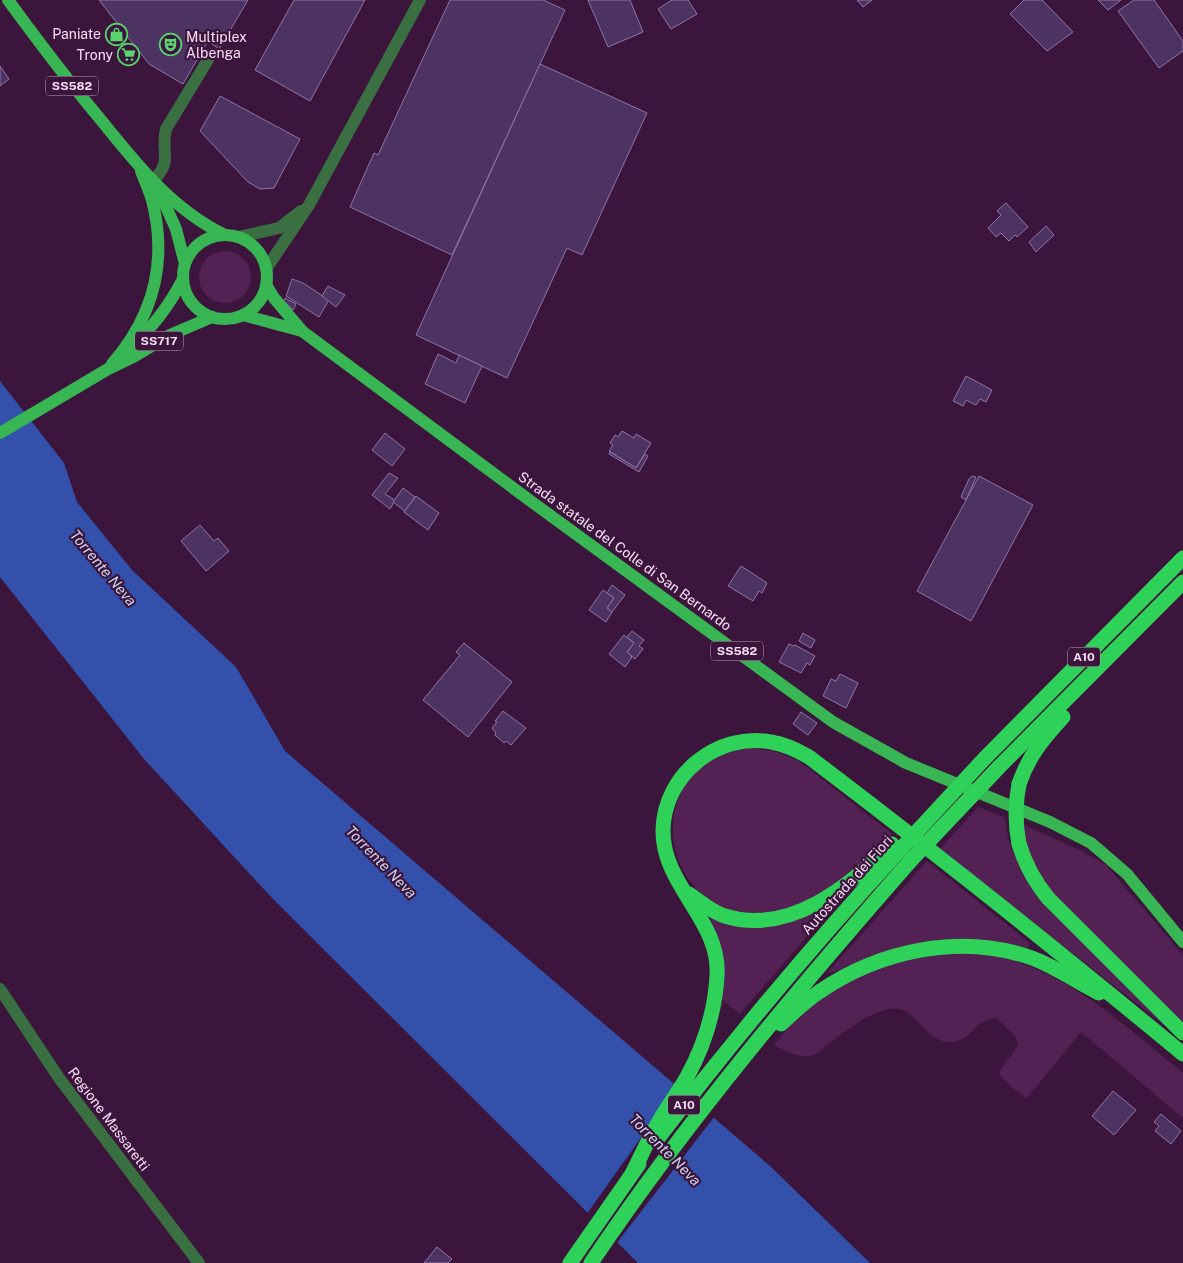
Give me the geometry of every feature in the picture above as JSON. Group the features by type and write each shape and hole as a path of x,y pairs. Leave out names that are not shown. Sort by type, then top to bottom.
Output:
{"highway":[{"name":"A10","path":"895,848 946,799 1183,558"},
{"name":"A10","path":"591,1263 643,1189 750,1050 834,948 912,860 999,767 1183,582"},
{"path":"1109,656 1076,703 1038,744 1030,757 1019,784 1015,801 1018,844 1027,867 1048,898 1183,1032"},
{"path":"633,1172 657,1124 686,1078 706,1035 717,974 713,944 708,930 672,870 664,844 664,815 675,787 683,775 704,755 730,743 771,741 797,750 809,757 896,823 1183,1054"},
{"path":"684,891 712,910 735,919 762,919 788,915 830,897 895,848"},
{"name":"Autostrada dei Fiori","path":"570,1263 633,1172 737,1039 895,848"},
{"path":"750,1050 816,993 830,984 860,968 892,956 931,948 970,946 1015,953 1048,965 1080,984 1125,1006"}],"main road":[{"name":"SS582","path":"8,0 63,75 140,169"},
{"path":"140,169 196,219 225,235"},
{"path":"122,353 144,316 156,279 158,240 152,200 140,169"},
{"path":"155,184 176,229 184,264 184,289 190,301 198,310 212,317 232,319 254,308 262,298 266,286 266,269 261,256 251,244 238,237 225,235 212,237 200,243 191,252 184,264"},
{"name":"SS717","path":"108,369 122,353 156,323 183,279"},
{"name":"Strada statale del Colle di San Bernardo","path":"266,286 302,332 833,722 906,763 1050,822 1091,843 1127,874 1183,942"},
{"name":"Strada statale del Colle di San Bernardo","path":"243,315 302,332"},
{"name":"SS717","path":"0,433 108,369 133,358 170,335 212,317"}],"street":[{"path":"266,269 309,205 420,0"},
{"path":"155,184 167,158 163,141 166,129 209,58"},
{"path":"238,237 279,228 309,205"},
{"name":"Regione Massaretti","path":"0,990 59,1078 200,1263"}],"shaded area":[{"path":"220,251 230,251 239,255 247,263 251,277 247,291 239,299 230,303 220,303 211,299 203,291 199,282 199,272 203,263 211,255"},
{"path":"748,748 777,752 803,764 892,834 847,876 811,899 790,907 769,912 747,913 724,908 705,897 690,881 679,861 674,840 674,818 680,796 692,776 704,765 725,754"},
{"path":"978,807 1005,818 1012,850 1027,879 1168,1028 940,849"},
{"path":"1022,824 1081,851 1106,865 1183,955 1183,1026 1050,890 1033,864 1026,845"},
{"path":"927,861 1030,943 1027,948 976,939 928,942 882,954 827,973"},
{"path":"827,902 832,907 740,1014 720,998 717,939 710,920 712,918 729,925 753,926"},
{"path":"944,953 981,953 1015,961 1042,971 1092,1000 1183,1073 1183,1118 1081,1032 1026,1099 999,1073 1018,1044 1015,1036 996,1018 983,1022 965,1038 947,1042 939,1040 932,1035 905,1011 895,1009 883,1010 858,1022 816,1054 810,1056 799,1056 789,1053 774,1045 795,1019 817,999 854,976 894,960"}],"water":[{"name":"Torrente Neva","path":"0,381 64,463 77,502 132,570 236,667 285,751 770,1166 870,1263 638,1263 272,898 144,759 0,577"}],"pier":[{"path":"681,1086 715,1116 616,1244 586,1215 665,1104"}],"building":[{"name":"Multiplex Albenga","path":"99,0 248,0 219,49 208,41 183,84 149,64"},
{"path":"294,0 365,0 310,101 255,70"},
{"path":"450,0 543,0 565,10 452,255 350,207 374,153 378,155"},
{"path":"588,0 630,0 643,32 608,47"},
{"path":"672,0 688,0 697,14 671,29 658,9"},
{"path":"857,0 872,0 863,7"},
{"path":"1024,0 1042,0 1073,32 1047,51 1010,14"},
{"path":"1098,0 1121,0 1108,10"},
{"path":"1134,0 1154,0 1183,41 1183,51 1159,68 1118,11"},
{"path":"540,64 647,113 582,255 567,248 507,378 416,335"},
{"path":"0,66 9,79 0,86"},
{"path":"220,96 300,139 274,188 260,189 248,182 200,131"},
{"path":"1006,203 1028,227 1017,237 1015,235 1009,241 1001,233 996,237 988,228 1001,215 997,211"},
{"path":"1046,226 1054,235 1036,252 1029,242"},
{"path":"292,279 303,283 329,300 319,317 286,296"},
{"path":"328,286 345,295 336,307 322,296"},
{"path":"285,298 296,304 293,310 284,301"},
{"path":"438,354 456,363 459,355 482,366 465,403 425,384"},
{"path":"966,376 992,390 986,402 980,399 976,405 966,400 963,406 953,401"},
{"path":"622,431 634,438 636,434 651,443 636,468 609,451 613,445 610,443 615,435 618,437"},
{"path":"385,433 405,449 392,466 372,450"},
{"path":"610,452 636,468 645,454 648,456 639,472 609,454"},
{"path":"389,473 398,478 385,494 395,500 390,509 372,495"},
{"path":"972,476 976,477 966,500 961,497"},
{"path":"979,476 1033,505 971,621 917,591"},
{"path":"403,488 415,497 405,511 393,502"},
{"path":"416,496 439,513 428,530 404,512"},
{"path":"200,525 214,541 218,538 229,551 206,571 181,541"},
{"path":"741,566 767,583 762,593 759,591 753,601 728,586"},
{"path":"612,585 625,595 612,612 607,608 614,598 607,593"},
{"path":"603,590 614,598 607,608 612,612 606,622 589,610"},
{"path":"632,631 644,640 639,646 643,649 635,659 627,652 634,643 627,637"},
{"path":"803,633 815,640 811,648 799,641"},
{"path":"624,635 634,643 627,652 632,657 625,667 609,654"},
{"path":"464,643 512,682 468,737 423,700 460,655 456,652"},
{"path":"789,644 795,645 815,656 810,665 807,663 801,673 779,662"},
{"path":"840,674 858,683 846,708 823,696 831,679 836,681"},
{"path":"503,711 526,728 511,745 506,741 504,743 495,735 496,733 492,728"},
{"path":"801,712 817,723 808,735 793,724"},
{"path":"1113,1091 1136,1110 1114,1135 1092,1116"},
{"path":"1161,1114 1181,1131 1171,1144 1155,1131 1159,1126 1154,1122"},
{"path":"437,1247 452,1259 448,1263 424,1263"}],"place":[{"name":"Paniate","path":"117,34"},
{"name":"Multiplex Albenga","path":"170,45"},
{"name":"Trony","path":"129,55"}]}
